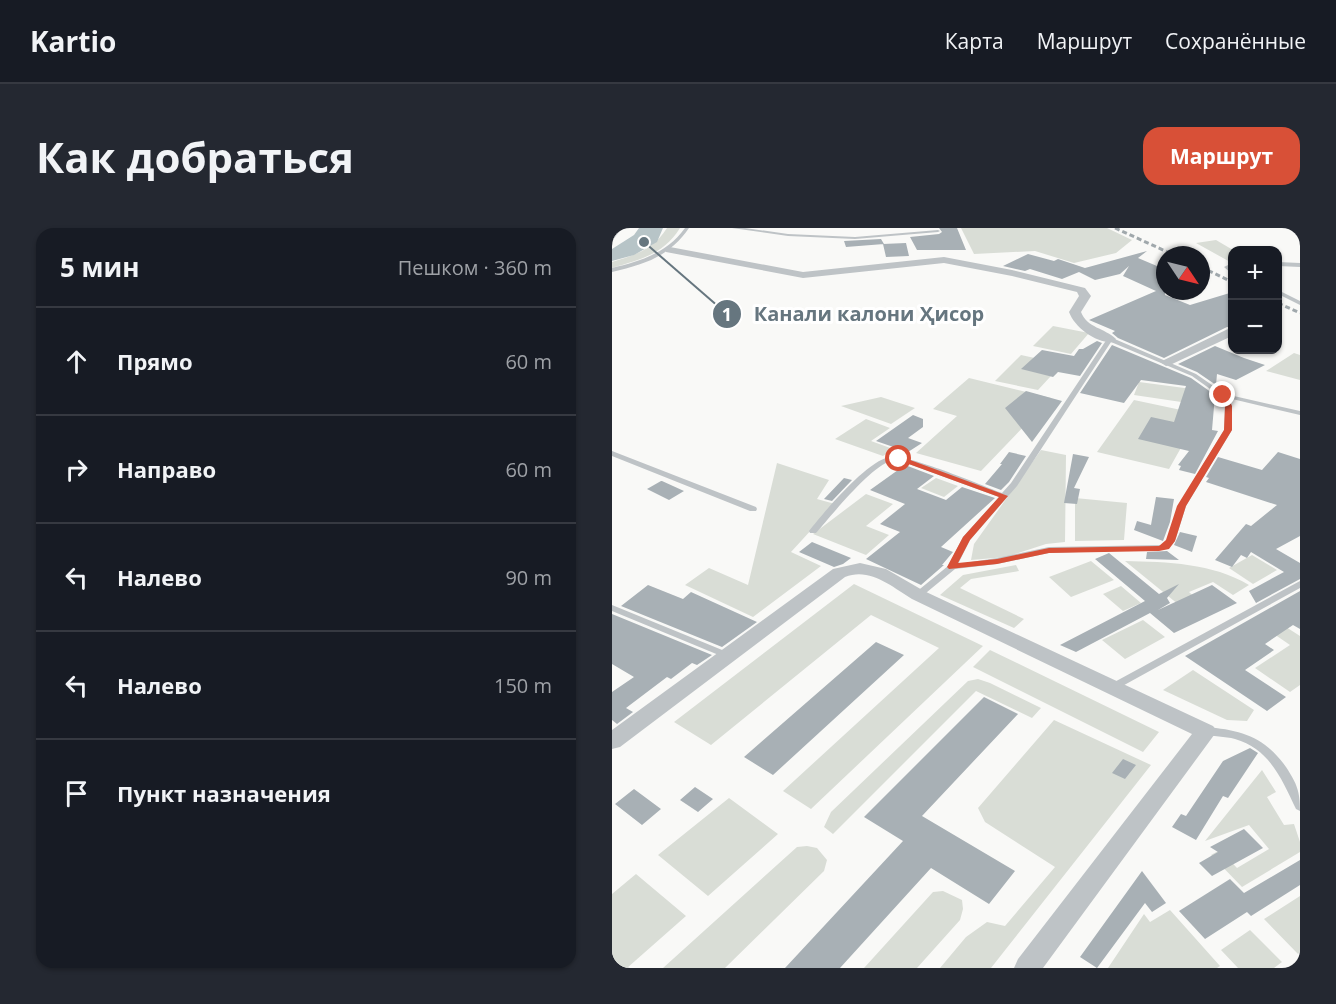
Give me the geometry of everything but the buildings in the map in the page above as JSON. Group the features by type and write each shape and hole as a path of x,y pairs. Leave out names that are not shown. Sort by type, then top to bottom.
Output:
{"street":[{"path":"670,250 803,275 933,260 1006,272 1081,290 1085,296 1075,312 1077,318 1083,326 1110,339"},
{"path":"1166,362 1228,334"},
{"path":"612,741 839,573 851,567 873,571 918,595 1206,731 1027,968"}],"lane":[{"path":"612,240 620,228"},
{"path":"612,270 632,266 670,250 687,228"},
{"path":"734,228 788,236 855,238 938,231"},
{"path":"1282,264 1300,265"},
{"path":"1282,294 1300,303"},
{"path":"918,595 952,567 966,539 1004,496 1110,339 1194,375 1223,395 1300,413"},
{"path":"952,567 997,561 1049,550 1165,547 1171,541 1182,506 1228,430 1228,406 1223,395"},
{"path":"612,453 753,509"},
{"path":"813,531 867,474 888,459 912,462 1004,496"},
{"path":"1113,687 1300,584"},
{"path":"612,608 729,656"},
{"path":"1206,731 1241,734 1264,747 1292,785 1300,806"}],"shaded area":[{"path":"639,228 663,228 657,242 634,255 612,261 612,249 634,235"},
{"path":"667,228 680,228 659,250 642,259 612,268 612,262 636,254 650,246"},
{"path":"961,228 1107,228 1132,240 1116,253 1074,263 1035,251 974,254"},
{"path":"1216,240 1228,247 1228,261 1210,251 1210,246 1201,246 1196,243"},
{"path":"1053,326 1089,333 1071,354 1033,346"},
{"path":"1294,353 1300,355 1300,380 1266,371"},
{"path":"1021,355 1062,364 1038,390 995,381"},
{"path":"969,378 1051,398 981,471 916,453 957,416 933,409"},
{"path":"1139,382 1192,389 1188,403 1134,395"},
{"path":"881,397 915,408 891,424 841,406"},
{"path":"1134,400 1200,414 1169,469 1097,452"},
{"path":"866,419 890,428 871,441 893,449 883,456 835,439"},
{"path":"1041,450 1066,455 1065,542 1046,544 1006,557 971,560 974,544"},
{"path":"777,463 829,480 817,499 835,504 791,552 821,566 753,617 685,585 709,568 748,585"},
{"path":"936,478 958,486 944,497 921,488"},
{"path":"866,494 893,504 866,526 889,535 866,555 813,534"},
{"path":"1075,498 1127,503 1124,540 1075,541"},
{"path":"1252,555 1277,570 1253,584 1229,568"},
{"path":"1091,561 1114,580 1071,597 1049,577"},
{"path":"1125,561 1173,563 1205,568 1249,585 1233,595 1213,582 1189,592 1200,602 1184,609"},
{"path":"1016,565 1019,571 971,579 960,588 1024,619 1014,628 940,595 963,575"},
{"path":"854,584 983,646 811,809 783,791 939,648 871,615 711,745 674,722"},
{"path":"1121,586 1141,603 1123,611 1103,594"},
{"path":"1269,616 1300,636 1300,685 1290,692 1255,668 1290,645 1258,623"},
{"path":"1143,620 1165,637 1125,659 1102,640"},
{"path":"990,650 1159,732 1143,752 973,667"},
{"path":"1193,670 1254,710 1247,721 1227,720 1163,690"},
{"path":"978,679 1041,708 1032,718 976,691 833,834 824,827 831,812 968,681"},
{"path":"1054,720 1151,765 991,968 940,968 966,937 987,922 1005,926 1055,867 985,822 978,808"},
{"path":"1262,770 1276,792 1267,797 1284,825 1294,824 1300,842 1300,852 1242,887 1211,855 1220,850 1237,868 1269,849 1249,825 1205,841"},
{"path":"729,798 778,834 708,896 658,855"},
{"path":"797,847 817,848 827,860 824,871 725,968 663,968"},
{"path":"636,874 686,916 627,968 612,968 612,894"},
{"path":"943,891 962,900 963,909 960,920 917,968 864,968 933,892"},
{"path":"1300,896 1300,952 1298,954 1264,919"},
{"path":"1170,910 1220,966 1217,968 1108,968 1144,914 1150,922"},
{"path":"1250,930 1282,962 1274,968 1238,968 1221,950"}],"railway":[{"path":"1115,228 1156,247"},
{"path":"1210,271 1228,280"},
{"path":"1282,305 1300,313"}],"place":[{"name":"Канали калони Ҳисор","path":"644,242"}],"route":[{"path":"899,459 1004,496 966,539 952,567 997,561 1049,550 1159,549 1171,541 1175,522 1182,506 1228,430 1228,406 1223,395"}]}
